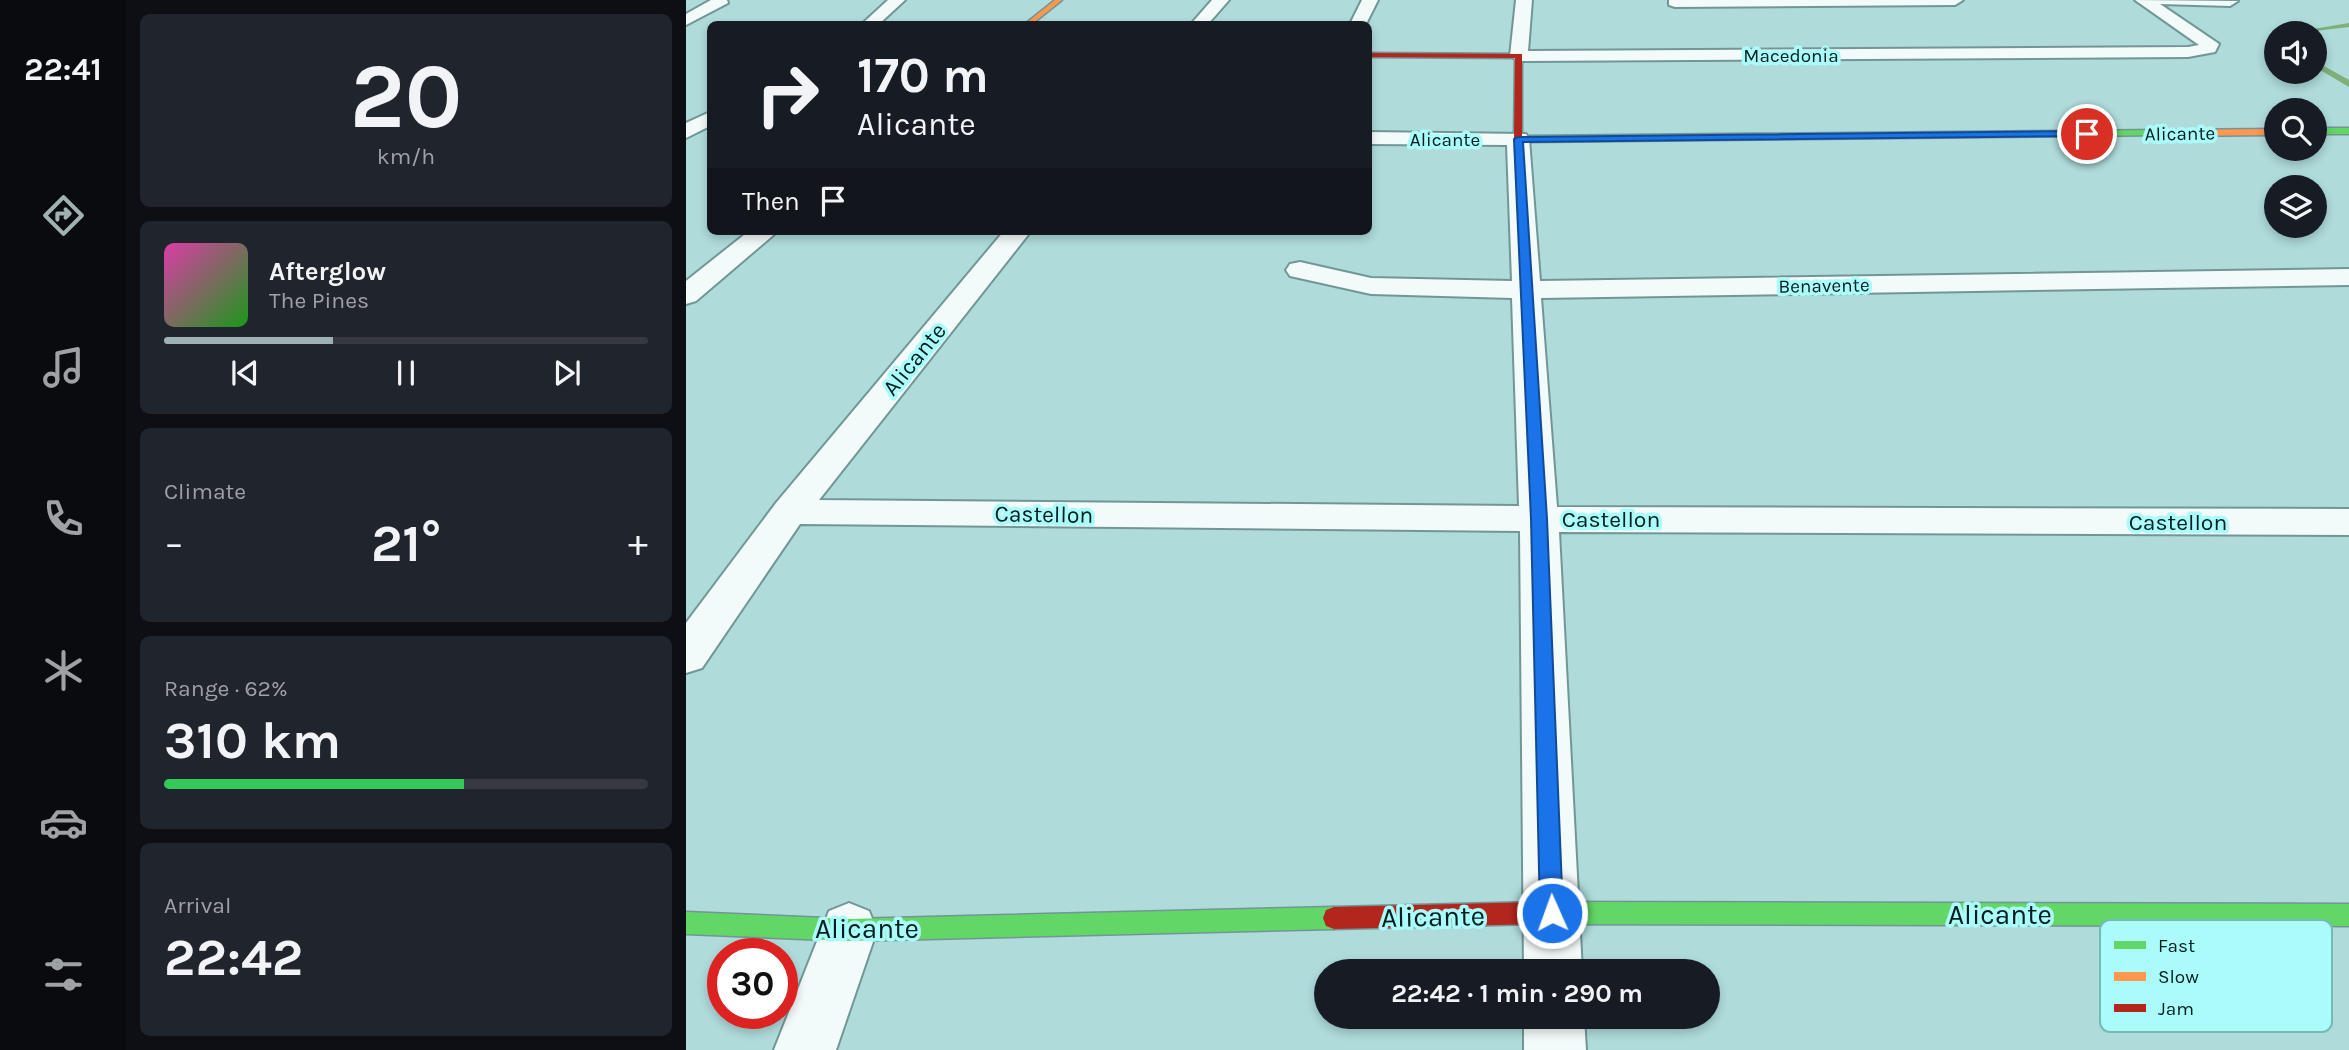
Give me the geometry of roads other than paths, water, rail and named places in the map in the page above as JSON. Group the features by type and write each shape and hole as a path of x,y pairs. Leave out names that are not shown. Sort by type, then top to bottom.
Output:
{"street":[{"path":"686,20 720,3 719,0"},
{"path":"873,21 897,0"},
{"path":"1032,21 1059,0"},
{"path":"1202,21 1221,0"},
{"path":"1360,21 1370,0"},
{"path":"1524,0 1519,56 1518,139 1539,519 1553,959"},
{"path":"1695,56 1674,1 1955,0"},
{"name":"Macedonia","path":"1372,55 1695,56 2188,52 2209,48 2210,44 2143,0"},
{"path":"2162,0 2230,1"},
{"path":"686,132 707,120"},
{"path":"2327,131 2349,131"},
{"name":"Alicante","path":"1372,138 2264,132"},
{"path":"686,295 760,235"},
{"name":"Alicante","path":"686,656 789,512 1015,235"},
{"name":"Benavente","path":"1300,270 1371,286 1525,290 2349,277"},
{"name":"Castellon","path":"789,512 1539,519 2349,522"},
{"name":"Alicante","path":"686,923 849,930 1552,913 2349,915"},
{"path":"805,1050 849,930"},
{"path":"1554,1029 1555,1050"}],"waterway":[{"path":"2327,29 2349,25"},
{"path":"2327,70 2349,84"}]}
